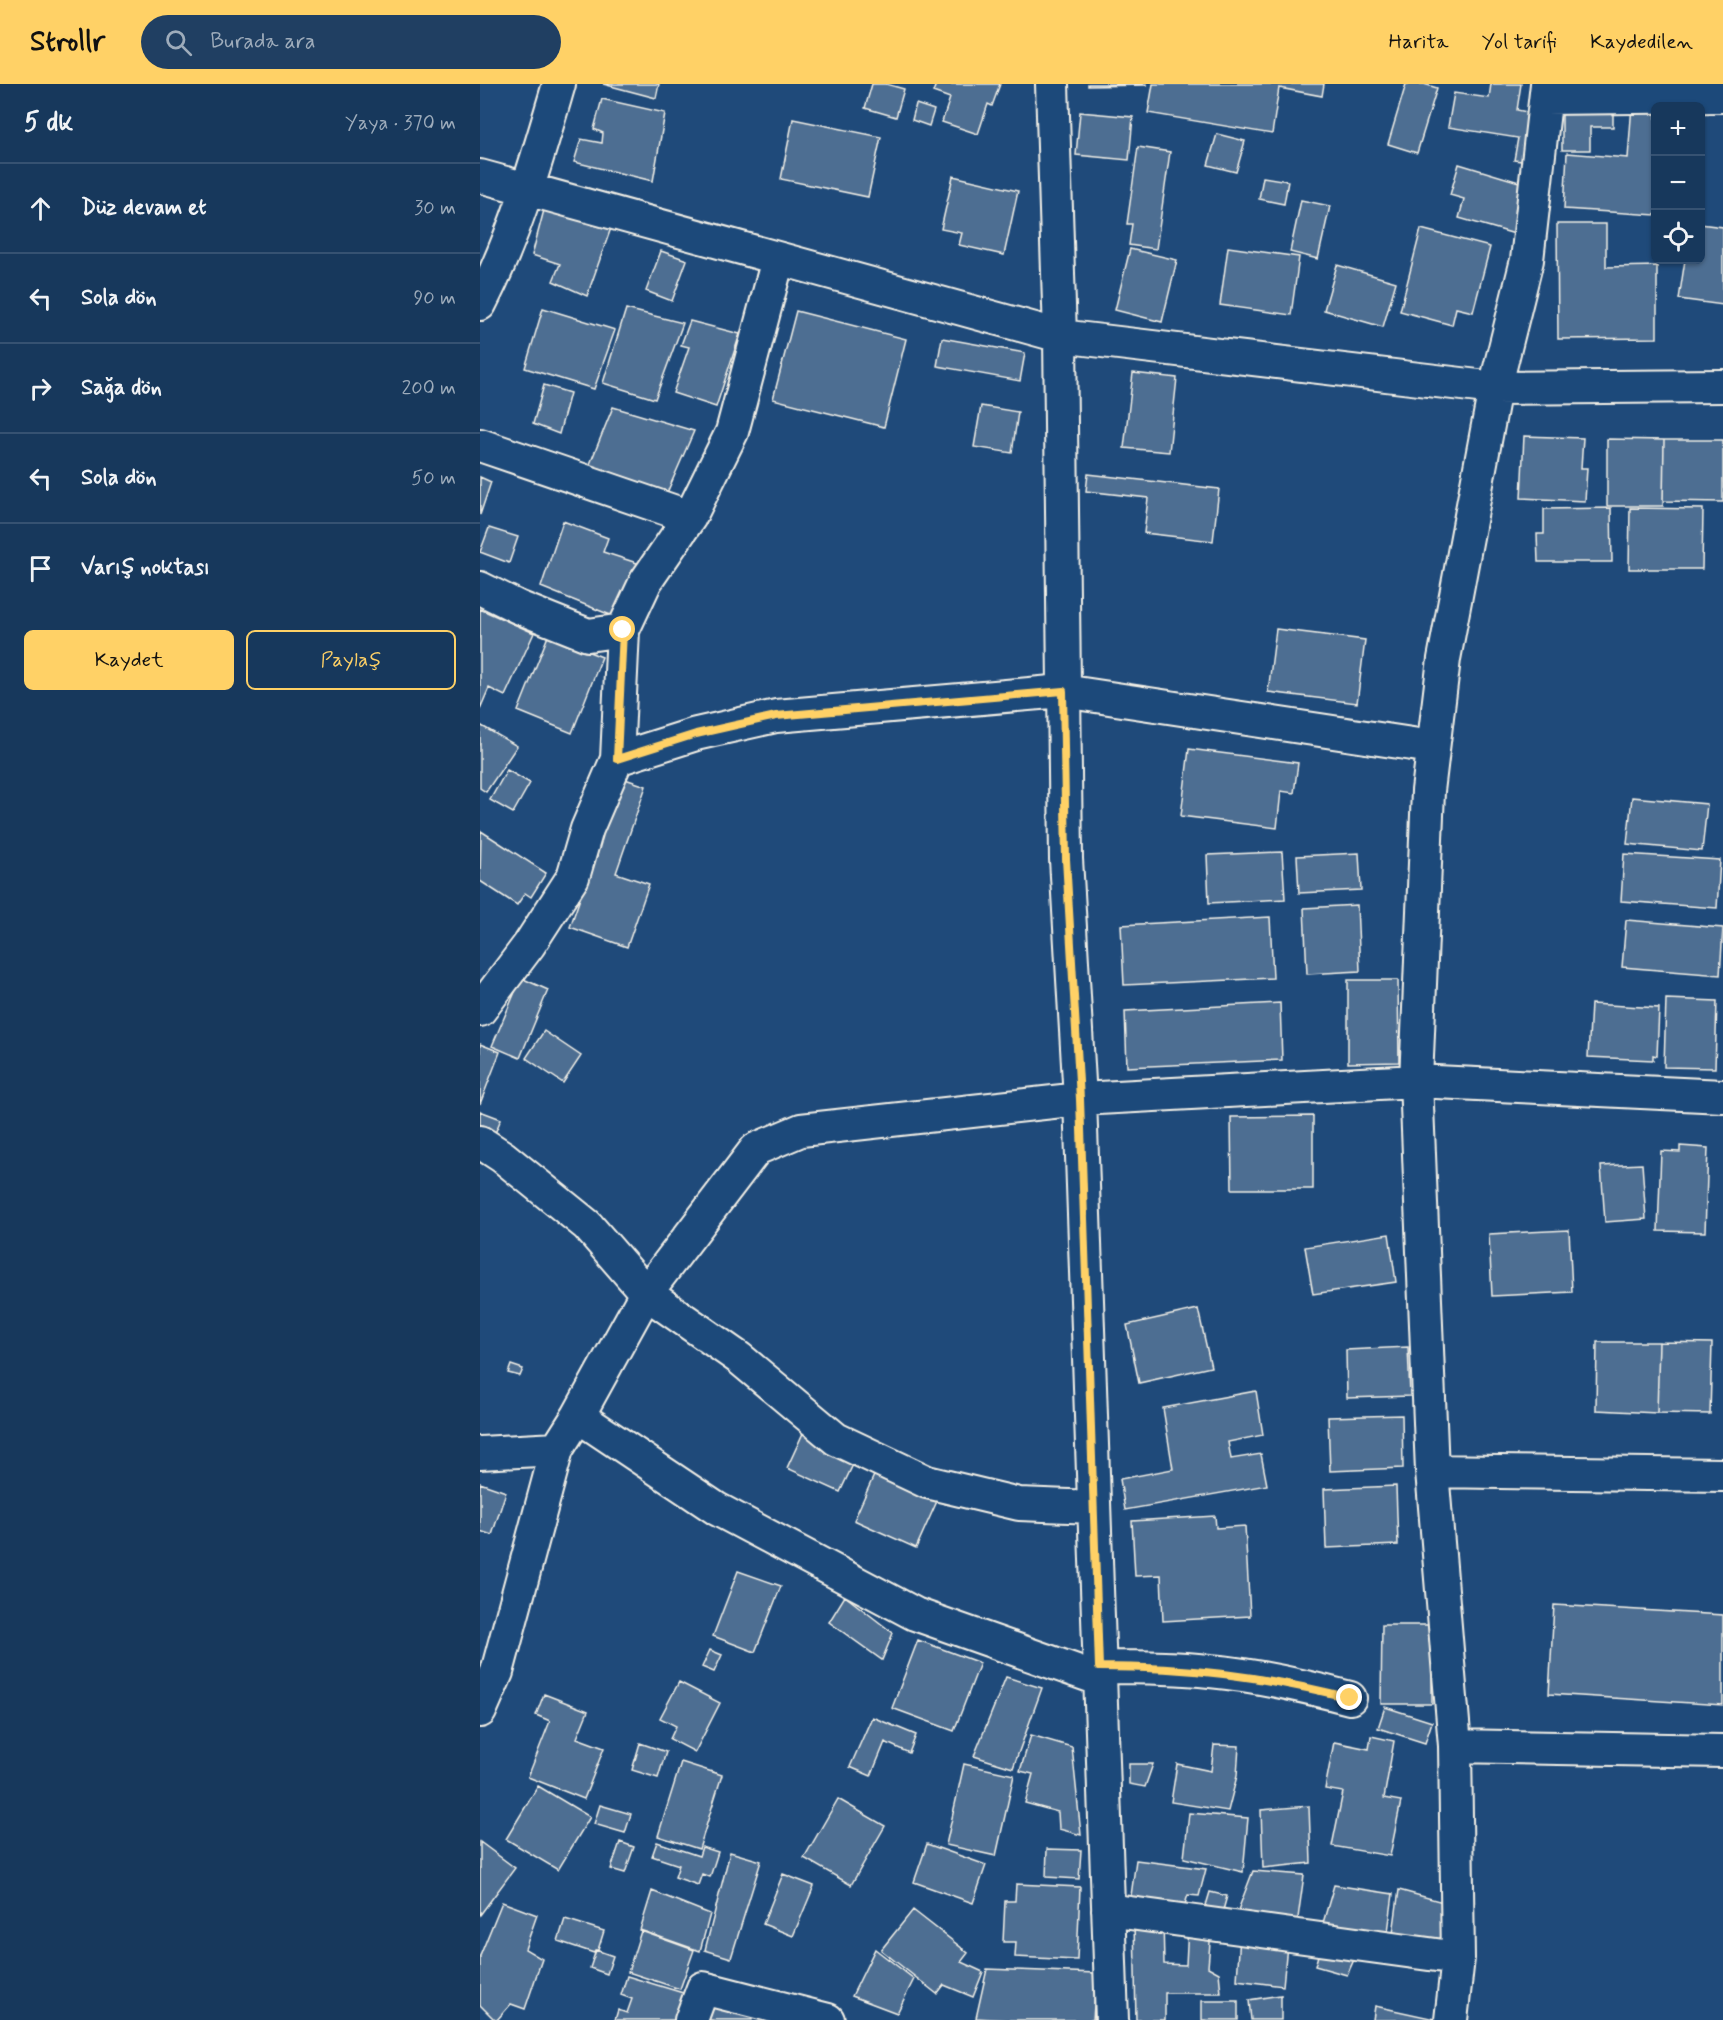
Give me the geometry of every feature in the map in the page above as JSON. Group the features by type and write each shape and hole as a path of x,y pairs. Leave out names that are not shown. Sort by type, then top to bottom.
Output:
{"street":[{"path":"480,304 496,272 529,189 559,84"},
{"path":"1052,84 1060,336 1066,859 1080,1099 1112,2020"},
{"path":"1451,2020 1458,1958 1455,1746 1432,1471 1416,1082 1428,791 1444,659 1495,388 1527,260 1547,91 1723,96"},
{"path":"480,176 1060,336 1495,388 1723,386"},
{"path":"480,1010 530,945 573,877 587,829 617,759 623,630 646,581 690,517 732,432 778,259"},
{"path":"480,445 690,517"},
{"path":"480,588 518,607 588,635 623,630"},
{"path":"617,759 696,734 776,716 1063,691 1432,747"},
{"path":"480,1711 497,1672 557,1449 578,1416 646,1293 756,1149 801,1130 1080,1099 1416,1082 1723,1096"},
{"path":"480,1142 503,1157 587,1225 646,1293 739,1358 836,1439 927,1482 1019,1504 1094,1507"},
{"path":"578,1416 717,1509 915,1614 1099,1673 1155,1667 1211,1671 1293,1684 1350,1698"},
{"path":"480,1453 557,1449"},
{"path":"1432,1471 1723,1475"},
{"path":"1455,1746 1723,1751"},
{"path":"1108,1910 1458,1958"},
{"path":"691,2020 703,1988 828,2020"}],"building":[{"path":"603,84 659,84 656,98"},
{"path":"872,84 886,84 904,89 896,117 865,108"},
{"path":"936,84 1000,84 992,106 988,104 978,134 942,122 950,98 933,92"},
{"path":"1088,84 1146,84 1146,85 1088,86"},
{"path":"1153,84 1324,84 1322,96 1279,88 1272,134 1148,113"},
{"path":"1406,84 1424,84 1437,88 1417,153 1388,144"},
{"path":"1491,84 1521,84 1517,110 1537,114 1529,162 1514,160 1518,138 1448,127 1454,93 1489,98"},
{"path":"602,99 665,113 653,181 574,162 581,139 602,143 603,133 594,129"},
{"path":"916,104 934,110 929,126 912,120"},
{"path":"1632,105 1651,106 1651,215 1564,209 1567,153 1628,158"},
{"path":"1562,106 1613,106 1613,127 1590,127 1590,150 1562,150"},
{"path":"1080,112 1133,117 1129,160 1076,155"},
{"path":"793,119 881,137 868,197 781,179"},
{"path":"1217,134 1245,141 1236,172 1208,165"},
{"path":"1138,147 1170,152 1156,249 1129,245 1132,224 1127,224"},
{"path":"1459,164 1529,185 1515,234 1459,218 1464,199 1450,195"},
{"path":"953,176 1018,191 1004,255 959,245 962,233 941,229"},
{"path":"1263,177 1288,181 1284,204 1259,199"},
{"path":"1301,200 1330,206 1318,259 1290,252"},
{"path":"544,210 611,228 587,296 553,281 560,264 532,255"},
{"path":"1557,224 1606,224 1606,267 1657,266 1657,338 1558,339"},
{"path":"1705,225 1723,227 1723,305 1679,299 1684,264 1705,264"},
{"path":"1421,229 1490,247 1473,312 1456,308 1452,325 1400,311"},
{"path":"1228,247 1299,257 1291,315 1220,305"},
{"path":"1130,249 1177,260 1162,322 1115,310"},
{"path":"661,251 687,260 672,301 646,291"},
{"path":"1337,265 1396,282 1383,327 1324,310"},
{"path":"543,308 615,330 594,389 525,368"},
{"path":"626,309 683,323 655,399 603,383"},
{"path":"796,311 906,339 884,427 773,399"},
{"path":"690,321 740,334 716,407 673,393 689,347 681,345"},
{"path":"942,338 1025,353 1020,381 937,366"},
{"path":"1133,373 1177,378 1169,452 1124,448"},
{"path":"544,385 570,393 559,434 533,424"},
{"path":"981,406 1018,412 1012,453 974,447"},
{"path":"613,407 694,431 666,495 588,469"},
{"path":"1524,436 1583,438 1581,468 1587,468 1585,501 1521,498"},
{"path":"1607,439 1664,440 1663,506 1607,506"},
{"path":"1664,440 1723,440 1723,502 1663,501"},
{"path":"1088,474 1219,489 1213,541 1144,533 1148,498 1086,491"},
{"path":"480,477 491,482 480,515"},
{"path":"1611,508 1612,562 1538,562 1537,534 1544,534 1544,509"},
{"path":"1630,508 1703,509 1702,569 1629,569"},
{"path":"563,521 608,538 603,552 643,565 613,616 541,587"},
{"path":"489,528 518,537 509,563 480,552"},
{"path":"480,609 534,633 505,696 489,688 480,709"},
{"path":"1276,629 1365,640 1357,703 1268,692"},
{"path":"548,636 602,657 572,733 518,711"},
{"path":"480,725 517,746 486,792 480,788"},
{"path":"1189,749 1298,763 1294,793 1281,791 1277,828 1181,816"},
{"path":"507,770 530,783 513,813 490,800"},
{"path":"622,778 646,786 616,873 649,884 627,947 570,927"},
{"path":"1632,797 1707,804 1702,851 1627,844"},
{"path":"481,831 546,873 531,897 525,893 517,905 480,881"},
{"path":"1282,852 1285,899 1209,903 1207,855"},
{"path":"1359,853 1361,890 1299,893 1297,856"},
{"path":"1624,854 1720,860 1717,908 1621,901"},
{"path":"1357,905 1360,971 1307,974 1304,908"},
{"path":"1270,917 1273,978 1124,985 1121,925"},
{"path":"1626,920 1723,928 1720,975 1622,967"},
{"path":"521,978 548,990 520,1058 492,1046"},
{"path":"1348,980 1398,980 1399,1062 1348,1063"},
{"path":"1666,999 1717,1001 1715,1068 1664,1067"},
{"path":"1280,1003 1282,1060 1127,1067 1125,1011"},
{"path":"1591,1004 1659,1008 1657,1056 1653,1055 1653,1060 1588,1057"},
{"path":"544,1031 581,1056 563,1083 526,1058"},
{"path":"480,1044 500,1052 480,1104"},
{"path":"480,1111 501,1119 493,1138 480,1133"},
{"path":"1313,1116 1313,1189 1232,1189 1231,1117"},
{"path":"1680,1146 1708,1148 1705,1232 1658,1231 1661,1151 1680,1152"},
{"path":"1642,1164 1646,1219 1605,1222 1601,1166"},
{"path":"1569,1230 1572,1292 1492,1296 1489,1234"},
{"path":"1389,1234 1396,1282 1313,1294 1305,1247"},
{"path":"1198,1309 1211,1367 1139,1383 1127,1325"},
{"path":"1597,1342 1659,1342 1657,1413 1596,1410"},
{"path":"1659,1342 1712,1343 1710,1414 1657,1413"},
{"path":"1408,1347 1410,1396 1347,1398 1346,1350"},
{"path":"511,1365 523,1369 520,1376 508,1373"},
{"path":"1256,1391 1263,1435 1228,1442 1231,1459 1261,1454 1267,1485 1125,1510 1120,1479 1173,1469 1163,1408"},
{"path":"1402,1415 1403,1468 1330,1471 1328,1417"},
{"path":"804,1431 857,1456 840,1492 787,1468"},
{"path":"876,1471 938,1499 916,1548 854,1520"},
{"path":"480,1483 506,1492 492,1535 480,1531"},
{"path":"1396,1486 1398,1545 1326,1548 1324,1489"},
{"path":"1215,1516 1216,1528 1245,1526 1250,1616 1163,1621 1161,1575 1135,1576 1132,1521"},
{"path":"738,1571 781,1586 755,1652 713,1636"},
{"path":"845,1596 893,1633 882,1660 829,1622"},
{"path":"1554,1605 1723,1615 1723,1705 1549,1694"},
{"path":"1382,1625 1432,1625 1432,1704 1381,1704"},
{"path":"918,1640 980,1663 954,1731 892,1708"},
{"path":"710,1650 722,1655 714,1672 702,1667"},
{"path":"1006,1677 1042,1688 1013,1768 974,1756"},
{"path":"679,1682 720,1703 695,1752 670,1739 676,1726 660,1718"},
{"path":"544,1694 588,1711 577,1738 604,1748 584,1799 528,1777 550,1721 536,1715"},
{"path":"1385,1707 1432,1722 1425,1743 1378,1728"},
{"path":"872,1717 916,1735 909,1753 885,1742 871,1776 850,1767"},
{"path":"1031,1735 1072,1747 1081,1835 1059,1829 1058,1812 1025,1803 1033,1774 1020,1771"},
{"path":"1371,1736 1394,1741 1384,1798 1401,1801 1390,1856 1332,1846 1343,1792 1325,1789 1334,1742 1369,1749"},
{"path":"640,1743 666,1752 658,1778 632,1770"},
{"path":"1214,1745 1239,1746 1237,1776 1228,1811 1171,1802 1177,1764 1211,1771"},
{"path":"681,1762 722,1775 699,1849 658,1836"},
{"path":"964,1764 1014,1775 996,1856 946,1845"},
{"path":"1129,1764 1153,1764 1145,1787 1129,1784"},
{"path":"538,1786 590,1817 558,1870 506,1839"},
{"path":"838,1799 885,1826 851,1885 804,1858"},
{"path":"600,1805 631,1814 625,1833 594,1824"},
{"path":"1309,1806 1311,1863 1263,1868 1261,1810"},
{"path":"1189,1813 1248,1818 1243,1872 1184,1858"},
{"path":"480,1842 515,1868 480,1915"},
{"path":"620,1842 634,1847 625,1873 611,1869"},
{"path":"657,1842 699,1856 702,1847 718,1852 710,1877 702,1874 698,1885 675,1877 679,1865 652,1856"},
{"path":"927,1844 986,1865 973,1903 914,1882"},
{"path":"1047,1849 1081,1850 1079,1879 1046,1877"},
{"path":"730,1852 761,1861 731,1958 705,1950"},
{"path":"1136,1860 1206,1869 1199,1896 1188,1895 1182,1913 1130,1903"},
{"path":"1253,1871 1304,1875 1297,1925 1235,1918"},
{"path":"783,1874 814,1886 793,1936 763,1924"},
{"path":"1016,1884 1080,1887 1077,1960 1015,1957 1016,1942 1003,1942 1005,1901 1015,1901"},
{"path":"1334,1885 1393,1894 1387,1939 1323,1923"},
{"path":"1399,1890 1443,1902 1446,1949 1392,1941"},
{"path":"652,1891 710,1914 700,1951 640,1930"},
{"path":"1210,1892 1227,1896 1222,1914 1204,1912"},
{"path":"502,1902 537,1915 525,1949 542,1959 525,2009 511,2004 495,2020 480,2005 480,1956"},
{"path":"913,1910 968,1953 961,1962 983,1972 973,1997 944,1985 937,1994 881,1950"},
{"path":"565,1919 604,1931 598,1950 594,1953 558,1941"},
{"path":"1163,1920 1164,1964 1186,1965 1188,1926 1211,1930 1208,1967 1219,1973 1221,1993 1165,1993 1165,2020 1136,2020 1134,1921"},
{"path":"641,1931 694,1950 680,1989 628,1972"},
{"path":"1240,1936 1287,1945 1283,1986 1237,1980"},
{"path":"1321,1945 1357,1953 1347,1975 1315,1966"},
{"path":"875,1949 914,1979 897,2013 852,1996"},
{"path":"596,1950 613,1956 607,1974 590,1968"},
{"path":"987,1969 1096,1973 1093,2020 976,2018"},
{"path":"627,1976 693,1996 676,2020 615,2020 618,2010 627,2013 632,1999 621,1995"},
{"path":"1281,1995 1281,2020 1251,2020 1249,2000"},
{"path":"1202,2001 1238,2001 1238,2020 1202,2020"},
{"path":"705,2005 752,2017 752,2020 701,2020"},
{"path":"1375,2006 1435,2019 1435,2020 1373,2020"}],"route":[{"path":"623,630 617,759 696,734 776,716 1063,691 1066,859 1080,1099 1099,1667 1155,1667 1211,1671 1305,1686 1350,1698"}]}
